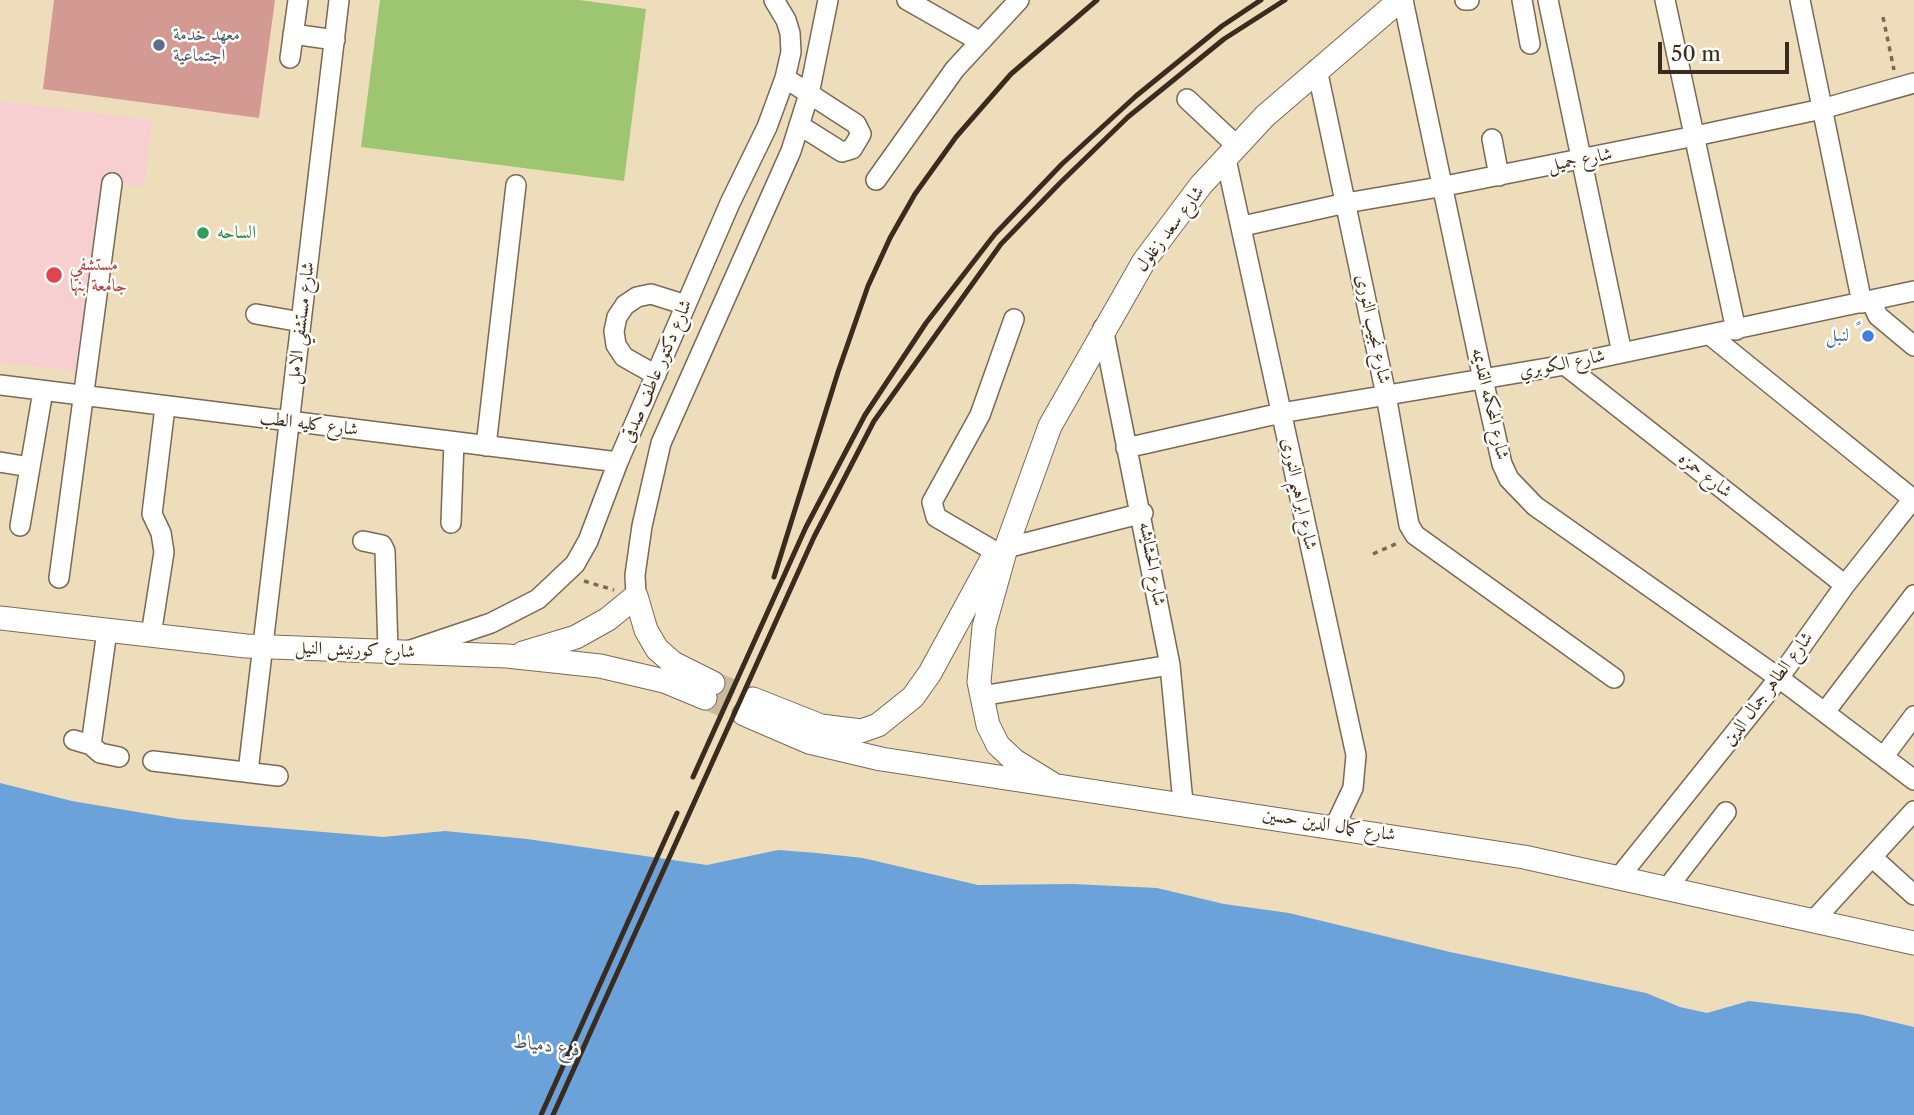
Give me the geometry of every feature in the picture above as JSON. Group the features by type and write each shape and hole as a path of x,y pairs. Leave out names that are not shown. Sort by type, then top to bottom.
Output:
{"main road":[{"name":"شارع سعد زغلول","path":"749,707 821,726 861,731 878,725 913,697 930,673 1001,550 1050,426 1143,261 1201,186 1265,116 1317,69 1402,0"},
{"name":"شارع سعد زغلول","path":"1001,550 980,651 981,696 988,725 998,745 1015,761 1056,786"},
{"path":"507,656 542,649 576,637 608,619 636,596"},
{"name":"شارع دكتور عاطف صدقى","path":"636,596 646,630 657,649 709,691"},
{"name":"شارع كورنيش النيل","path":"0,618 261,647 507,656 634,672 709,691"},
{"name":"شارع كمال الدين حسين","path":"749,707 810,742 842,751 957,773 1335,826 1620,876 1914,943"}],"street":[{"path":"290,58 298,0"},
{"name":"شارع مستشفي الامل","path":"248,772 339,0"},
{"name":"شارع دكتور عاطف صدقى","path":"397,651 516,612 538,599 565,575 588,541 618,462 767,127 785,78 791,52 790,33 774,0"},
{"name":"شارع دكتور عاطف صدقى","path":"636,596 635,575 642,526 661,443 799,125 810,94 828,0"},
{"path":"907,0 979,41"},
{"path":"876,180 955,69 1018,0"},
{"name":"شارع المحكمه القديمه","path":"1402,0 1445,186 1502,464 1521,494 1779,678 1914,780"},
{"path":"1522,0 1530,44"},
{"path":"1548,0 1622,353"},
{"path":"1665,0 1736,330"},
{"path":"1800,0 1822,109 1867,302 1878,316 1914,346"},
{"path":"293,34 335,40"},
{"name":"شارع نجيب النورى","path":"1317,69 1386,395 1406,517 1415,535"},
{"path":"785,78 856,124 861,134 852,149 842,152 799,125"},
{"name":"شارع جميل","path":"1243,226 1346,203 1581,160 1822,109 1906,84"},
{"path":"1187,99 1231,153"},
{"path":"1492,138 1499,176"},
{"name":"شارع ابراهيم النورى","path":"1231,153 1281,413 1356,755 1353,788 1335,826"},
{"path":"59,578 112,183"},
{"path":"486,446 516,185"},
{"name":"شارع الكوبري","path":"1126,447 1281,413 1566,365 1914,291"},
{"path":"656,376 624,358 615,338 617,317 625,305 637,297 651,294 686,305"},
{"path":"256,314 301,321"},
{"path":"1014,318 981,415 932,502 936,517 1001,550 1143,513"},
{"name":"شارع الحشايشه","path":"1104,328 1126,447 1143,513 1170,665 1183,803"},
{"path":"1710,335 1914,499"},
{"name":"شارع حمزه","path":"1566,365 1845,585"},
{"name":"شارع كليه الطب","path":"0,385 618,462"},
{"path":"20,526 43,391"},
{"path":"151,635 164,552 162,533 152,514 165,407"},
{"path":"451,523 454,442"},
{"path":"0,462 30,467"},
{"name":"شارع الطاهر جمال الدين","path":"1620,876 1779,678 1845,585 1914,499"},
{"path":"1415,535 1614,678"},
{"path":"363,541 378,543 385,551 397,651"},
{"path":"1825,712 1914,595"},
{"path":"107,631 83,742 100,752 119,757"},
{"path":"1119,687 1170,665"},
{"path":"981,696 1144,678"},
{"path":"1884,757 1914,716"},
{"path":"153,761 278,776"},
{"path":"1814,920 1914,811"},
{"path":"1668,887 1726,812"},
{"path":"1872,857 1914,895"}],"path":[{"path":"1883,18 1906,84"},
{"path":"1373,554 1415,535"},
{"path":"565,575 636,596"}],"shaded area":[{"name":"مستشفي جامعة بنها","path":"0,101 152,120 144,187 120,184 96,374 0,362"}],"green space":[{"path":"380,0 579,0 646,9 624,181 361,147"}],"water":[{"name":"فرع دمياط","path":"0,783 72,801 179,819 252,826 383,837 445,831 527,839 707,865 778,850 863,858 978,885 1073,884 1157,888 1224,904 1289,913 1450,952 1646,993 1680,1007 1707,1013 1749,1001 1859,1014 1914,1027 1914,1115 0,1115"}],"building":[{"name":"معهد خدمة اجتماعية","path":"54,0 275,0 259,118 43,89"}],"tunnel":[{"path":"713,683 753,699"},
{"path":"705,698 744,714"}],"railway":[{"path":"774,577 838,372 868,286 890,238 915,194 956,137 1011,74 1097,0"},
{"path":"693,777 806,527 865,415 926,323 995,234 1062,164 1136,96 1222,26 1261,0"},
{"path":"553,1115 814,537 874,421 1001,244 1060,183 1128,117 1224,39 1285,0"},
{"path":"541,1115 677,813"}],"place":[{"name":"معهد خدمة اجتماعية","path":"159,45"},
{"name":"الساحه","path":"203,233"},
{"name":"مستشفي جامعة بنها","path":"54,275"},
{"name":"لنبل ً","path":"1868,336"}]}
